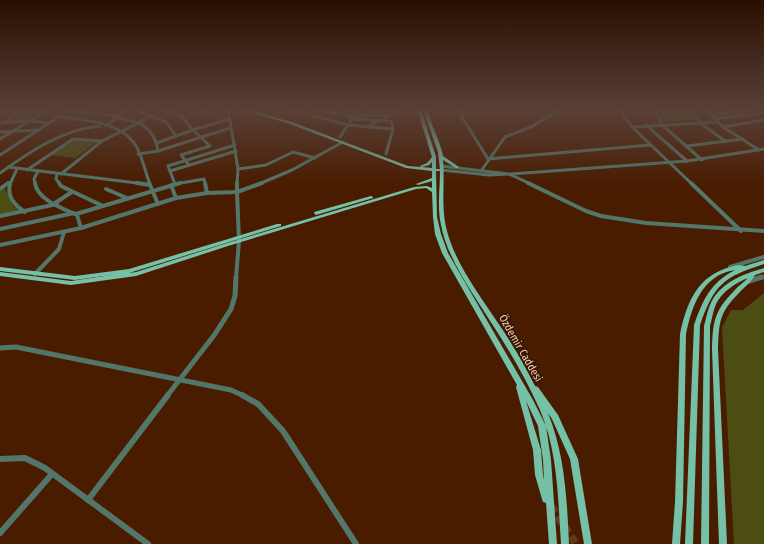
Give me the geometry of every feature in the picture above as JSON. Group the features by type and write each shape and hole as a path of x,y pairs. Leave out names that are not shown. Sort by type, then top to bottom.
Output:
{"main road":[{"path":"322,134 407,167 438,168"},
{"path":"333,134 411,164 438,168"},
{"path":"427,134 438,168"},
{"path":"433,134 441,157 438,168"},
{"path":"422,166 428,164 434,157"},
{"path":"441,157 457,167"},
{"name":"Özdemir Caddesi","path":"438,168 435,179 435,217 438,234 445,253 513,369 542,426 547,460 553,544"},
{"name":"Özdemir Caddesi","path":"438,168 442,222 446,236 472,288 526,374 545,413 555,443 559,467 565,544"},
{"path":"0,274 62,283 91,282 143,273 239,239 435,179"},
{"path":"0,269 76,278 129,271 416,188 427,187 435,192"},
{"path":"689,544 697,325 705,300 720,281 751,269 764,262"},
{"path":"676,544 679,502 683,334 686,322 696,292 708,279 730,267 764,270"},
{"path":"723,544 715,349 716,323 722,306 749,281 751,269"},
{"path":"706,544 707,326 714,302 726,287 744,276 751,269"},
{"path":"513,369 523,396 537,450 540,481 546,499"},
{"path":"526,374 555,417 574,459 588,544"}],"street":[{"path":"0,155 33,134"},
{"path":"0,173 62,134"},
{"path":"103,206 72,192 61,186 56,181 59,174 102,141 116,134"},
{"path":"124,134 133,141 158,204"},
{"path":"153,134 157,143 158,151"},
{"path":"157,143 181,134"},
{"path":"189,165 181,155 210,146 198,134"},
{"path":"138,154 158,151 213,134"},
{"path":"88,500 180,381 215,334 231,309 236,296 239,239 237,192 239,184 238,168 232,134"},
{"path":"386,154 392,134"},
{"path":"472,134 488,159"},
{"path":"481,171 488,159 505,137 512,134"},
{"path":"639,134 741,231"},
{"path":"657,134 687,161"},
{"path":"673,134 702,160"},
{"path":"717,134 726,141"},
{"path":"735,134 759,150"},
{"path":"27,170 73,139 78,138 102,141"},
{"path":"687,146 743,139"},
{"path":"0,245 81,228 176,198 207,193 237,192 258,185 315,158 343,142"},
{"path":"176,198 168,166 235,145"},
{"path":"488,159 650,145"},
{"path":"438,168 489,175 509,174 702,160 764,149"},
{"path":"238,168 267,164 294,150 300,151 315,158"},
{"path":"170,171 236,151"},
{"path":"8,167 150,185"},
{"path":"438,168 457,167 509,174 586,211 601,216 646,223 741,231 764,231"},
{"path":"17,168 9,183 9,192 13,202 25,212"},
{"path":"38,171 35,178 35,188 42,196 75,214 81,228"},
{"path":"0,229 75,214 173,184 204,179 207,193"},
{"path":"0,189 9,183"},
{"path":"106,189 128,198"},
{"path":"0,216 25,212 56,204 72,192"},
{"path":"35,274 59,249 64,232"},
{"path":"730,267 764,257"},
{"path":"749,281 764,277"},
{"path":"0,348 16,347 231,390 258,404 283,431 356,544"},
{"path":"0,459 25,458 52,474 144,543"},
{"path":"0,533 52,474"}],"shaded area":[{"path":"76,138 97,142 75,158 50,155"},
{"path":"5,188 13,206 19,211 0,214 0,191"},
{"path":"764,293 764,544 734,544 722,328 731,310 743,310"}],"tunnel":[{"path":"551,506 576,544"}]}
